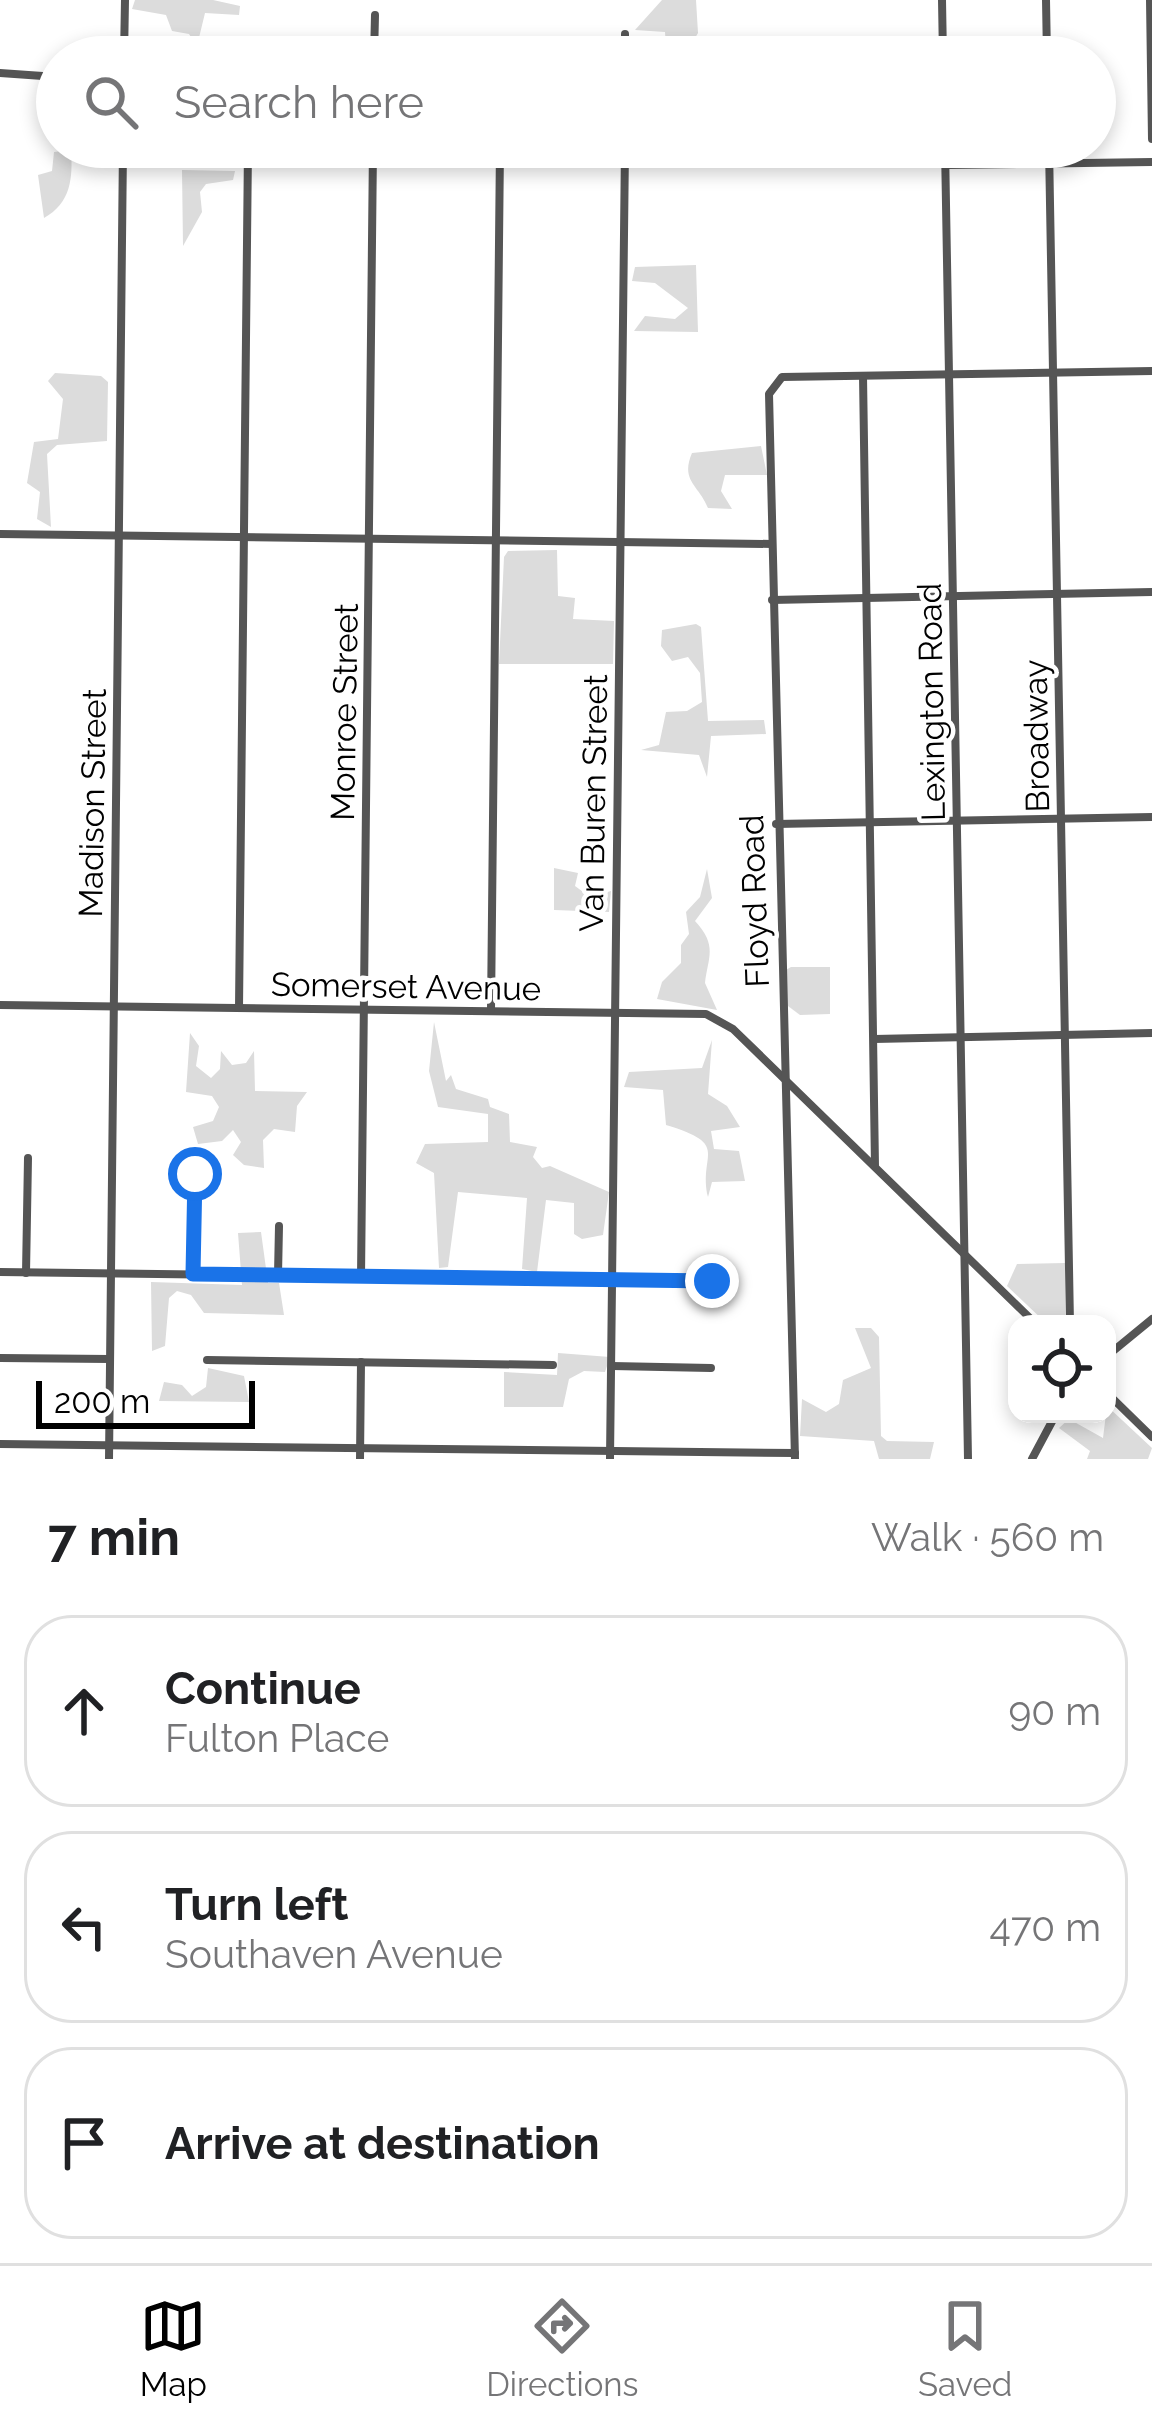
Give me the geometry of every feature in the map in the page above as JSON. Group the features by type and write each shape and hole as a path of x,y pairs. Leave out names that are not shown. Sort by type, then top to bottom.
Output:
{"street":[{"path":"124,0 124,36"},
{"path":"942,0 943,36"},
{"path":"1046,0 1047,36"},
{"path":"1150,0 1152,139"},
{"path":"374,36 375,15"},
{"path":"0,73 36,75"},
{"path":"1116,162 1152,162"},
{"name":"Madison Street","path":"109,1459 123,168"},
{"path":"239,1008 248,168"},
{"name":"Monroe Street","path":"361,1277 373,168"},
{"path":"491,1010 500,168"},
{"name":"Van Buren Street","path":"610,1455 625,168"},
{"name":"Lexington Road","path":"946,168 968,1459"},
{"name":"Broadway","path":"1050,168 1070,1315"},
{"path":"875,1168 863,376 1152,371"},
{"name":"Floyd Road","path":"795,1456 769,394 782,377 863,376"},
{"path":"0,534 772,544"},
{"path":"772,600 1152,592"},
{"path":"776,824 1152,817"},
{"name":"Somerset Avenue","path":"0,1005 712,1016 733,1029 786,1080"},
{"path":"874,1039 1152,1034"},
{"path":"786,1080 1026,1315"},
{"path":"26,1273 28,1157"},
{"path":"193,1274 195,1174"},
{"path":"278,1275 279,1226"},
{"path":"0,1273 712,1281"},
{"path":"1116,1348 1152,1318"},
{"path":"0,1358 110,1359"},
{"path":"207,1360 553,1365"},
{"path":"360,1454 361,1362"},
{"path":"612,1366 711,1368"},
{"path":"1116,1403 1152,1437"},
{"path":"1032,1459 1051,1423"},
{"path":"0,1444 360,1454 795,1456"}],"shaded area":[{"path":"135,0 213,0 240,6 239,15 205,13 199,36 172,31 166,15 132,9"},
{"path":"662,0 696,0 696,36 635,30"},
{"path":"71,168 60,205 44,218 38,175"},
{"path":"182,170 235,171 233,180 206,184 200,192 202,212 183,246"},
{"path":"696,265 698,332 634,331 645,316 675,319 688,308 655,283 632,281 635,267"},
{"path":"55,373 101,376 108,382 107,441 57,445 47,454 51,527 37,519 40,492 27,483 34,442 58,439 63,399 48,381"},
{"path":"761,446 767,475 725,475 721,491 732,509 708,508 689,477 692,453"},
{"path":"557,550 558,596 575,598 573,619 614,621 613,664 499,664 504,557 508,551"},
{"path":"701,627 708,721 764,720 766,734 711,736 707,777 699,755 641,750 659,745 666,712 687,711 702,702 700,673 688,657 672,661 661,646 662,630"},
{"path":"554,868 578,873 575,886 590,897 611,891 609,912 554,910"},
{"path":"707,869 712,898 695,921 709,945 705,983 717,1010 657,999 662,982 681,963 681,945 689,934 686,912 700,897"},
{"path":"830,967 830,1014 800,1015 784,1003 784,971"},
{"path":"434,1022 446,1081 451,1075 456,1089 488,1099 490,1107 509,1114 510,1142 537,1147 533,1157 542,1168 550,1166 609,1192 603,1235 582,1239 574,1234 574,1203 546,1200 537,1272 522,1269 527,1198 458,1192 448,1267 439,1268 434,1173 416,1163 425,1144 488,1142 488,1114 438,1107 429,1071"},
{"path":"190,1033 199,1046 196,1066 211,1078 220,1069 221,1051 232,1065 246,1063 254,1051 255,1091 307,1092 297,1106 295,1132 274,1129 263,1140 264,1168 244,1165 233,1155 241,1142 233,1130 222,1141 198,1144 193,1127 213,1121 219,1107 212,1096 186,1092"},
{"path":"712,1040 708,1094 727,1106 740,1127 711,1131 714,1149 739,1151 745,1181 712,1182 708,1197 706,1145 666,1125 663,1090 624,1087 629,1072 702,1068"},
{"path":"261,1232 268,1283 279,1283 284,1315 204,1313 191,1295 177,1291 169,1298 165,1346 152,1351 151,1282 242,1285 238,1233"},
{"path":"1065,1263 1065,1315 1038,1315 1007,1286 1017,1264"},
{"path":"855,1328 871,1328 879,1337 881,1436 887,1441 934,1442 930,1459 879,1459 874,1441 800,1436 802,1399 826,1412 839,1404 843,1380 871,1368"},
{"path":"558,1353 610,1357 605,1372 584,1371 569,1379 563,1407 504,1407 504,1372 557,1375"},
{"path":"208,1368 244,1376 249,1402 159,1401 164,1382 182,1385 192,1396 206,1387"},
{"path":"1116,1414 1152,1448 1148,1459 1087,1459 1090,1451 1059,1428 1076,1423 1103,1438 1105,1423 1116,1423"}],"route":[{"path":"195,1174 193,1274 712,1281"}]}
